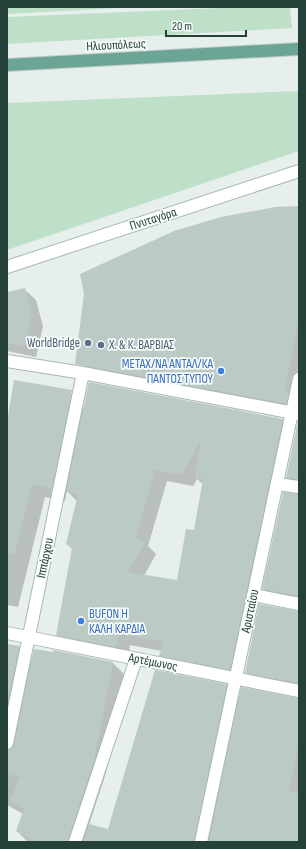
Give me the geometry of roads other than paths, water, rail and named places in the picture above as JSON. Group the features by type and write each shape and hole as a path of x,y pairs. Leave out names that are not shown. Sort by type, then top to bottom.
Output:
{"main road":[{"name":"Ηλιουπόλεως","path":"7,65 299,49"}],"street":[{"name":"Πνυταγόρα","path":"7,266 299,170"},
{"path":"7,361 83,373 296,413"},
{"name":"Ιππάρχου","path":"7,743 83,373"},
{"name":"Αρισταίου","path":"201,842 277,484 296,413 299,380"},
{"path":"277,484 299,487"},
{"path":"253,595 299,604"},
{"name":"Αρτέμωνος","path":"7,633 299,691"},
{"path":"75,842 136,659"}],"place":[{"name":"WorldBridge","path":"88,343"},
{"name":"Χ. & Κ. ΒΑΡΒΙΑΣ","path":"101,345"},
{"name":"ΜΕΤΑΧ/ΝΑ ΑΝΤΑΛ/ΚΑ ΠΑΝΤΟΣ ΤΥΠΟΥ","path":"221,371"},
{"name":"BUFON Η ΚΑΛΗ ΚΑΡΔΙΑ","path":"81,621"}]}
